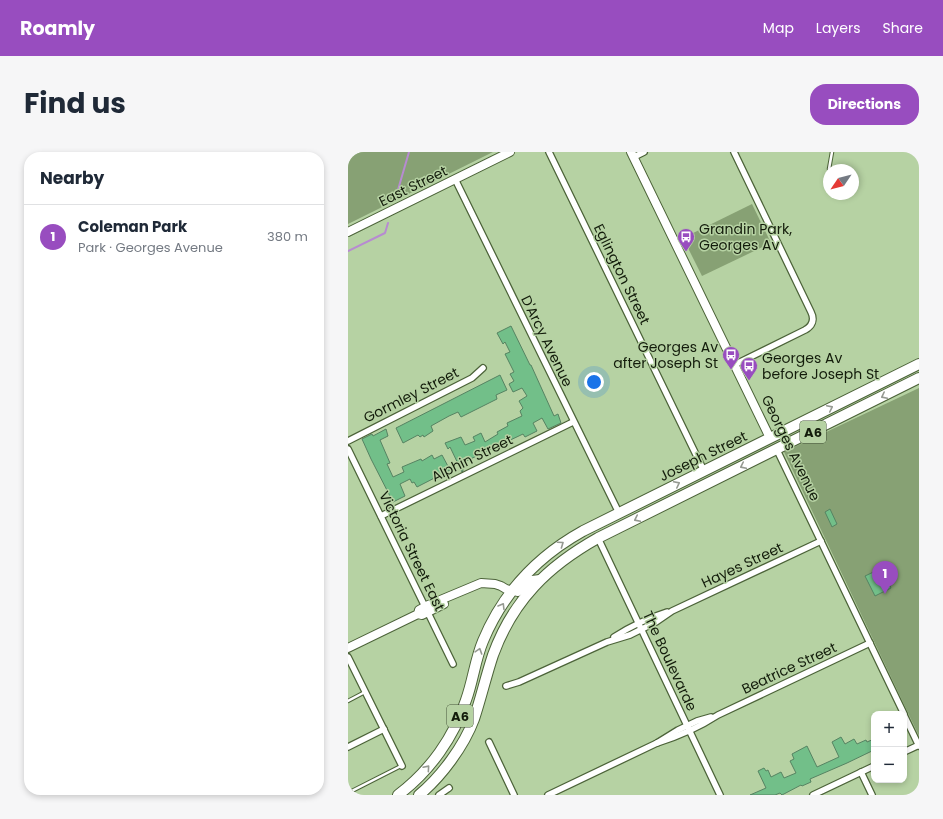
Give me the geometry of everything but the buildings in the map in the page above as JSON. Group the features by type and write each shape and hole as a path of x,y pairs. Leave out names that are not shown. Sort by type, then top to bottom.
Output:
{"highway":[{"name":"Joseph Street","path":"508,590 560,544 583,531 919,364"},
{"name":"Joseph Street","path":"540,579 576,550 598,538 919,378"},
{"name":"Georges Avenue","path":"770,438 777,450"},
{"name":"A6","path":"419,795 443,770 468,733 494,654 505,628 524,597 540,579"},
{"name":"A6","path":"398,795 425,771 451,734 466,699 482,643 508,590"}],"main road":[{"name":"East Street","path":"348,232 510,152"},
{"name":"Georges Avenue","path":"632,155 770,438"},
{"name":"Joseph Street","path":"508,590 518,592 532,580 540,579"},
{"path":"348,648 418,614 419,610 427,609 480,583 495,584 508,590"}],"street":[{"name":"Eglington Street","path":"549,152 704,471"},
{"path":"632,155 644,152"},
{"path":"734,152 814,319 810,326 805,330 734,365"},
{"name":"D'Arcy Avenue","path":"455,179 619,513"},
{"name":"Gormley Street","path":"348,441 472,378 483,368"},
{"name":"Alphin Street","path":"381,516 573,422"},
{"name":"Victoria Street East","path":"348,449 454,664"},
{"name":"Georges Avenue","path":"777,450 903,711"},
{"name":"The Boulevarde","path":"598,538 720,795"},
{"name":"Hayes Street","path":"506,686 519,682 607,642 642,629 656,622 672,611 822,541"},
{"name":"Hayes Street","path":"607,642 639,623 654,616 672,611"},
{"name":"Beatrice Street","path":"548,795 688,728 699,727 718,714 870,643"},
{"path":"348,657 402,766"},
{"name":"Georges Avenue","path":"907,720 919,746"},
{"path":"348,747 384,729"},
{"path":"489,742 514,795"},
{"path":"907,751 919,746"},
{"path":"813,795 871,767"},
{"path":"861,772 872,795"},
{"path":"439,795 449,788"}],"lane":[{"path":"830,164 832,152"},
{"path":"348,701 366,692"},
{"path":"348,793 402,766"}],"green space":[{"path":"348,152 493,152 348,224"},
{"path":"752,204 771,243 702,276 683,238"},
{"path":"919,388 919,736 784,452"}],"waterway":[{"path":"395,200 409,152"},
{"path":"348,251 385,233 388,223"}],"place":[{"name":"Grandin Park, Georges Av","path":"686,252"},
{"name":"Georges Av after Joseph St","path":"731,370"},
{"name":"Georges Av before Joseph St","path":"749,381"},
{"name":"Coleman Park","path":"885,594"}]}
